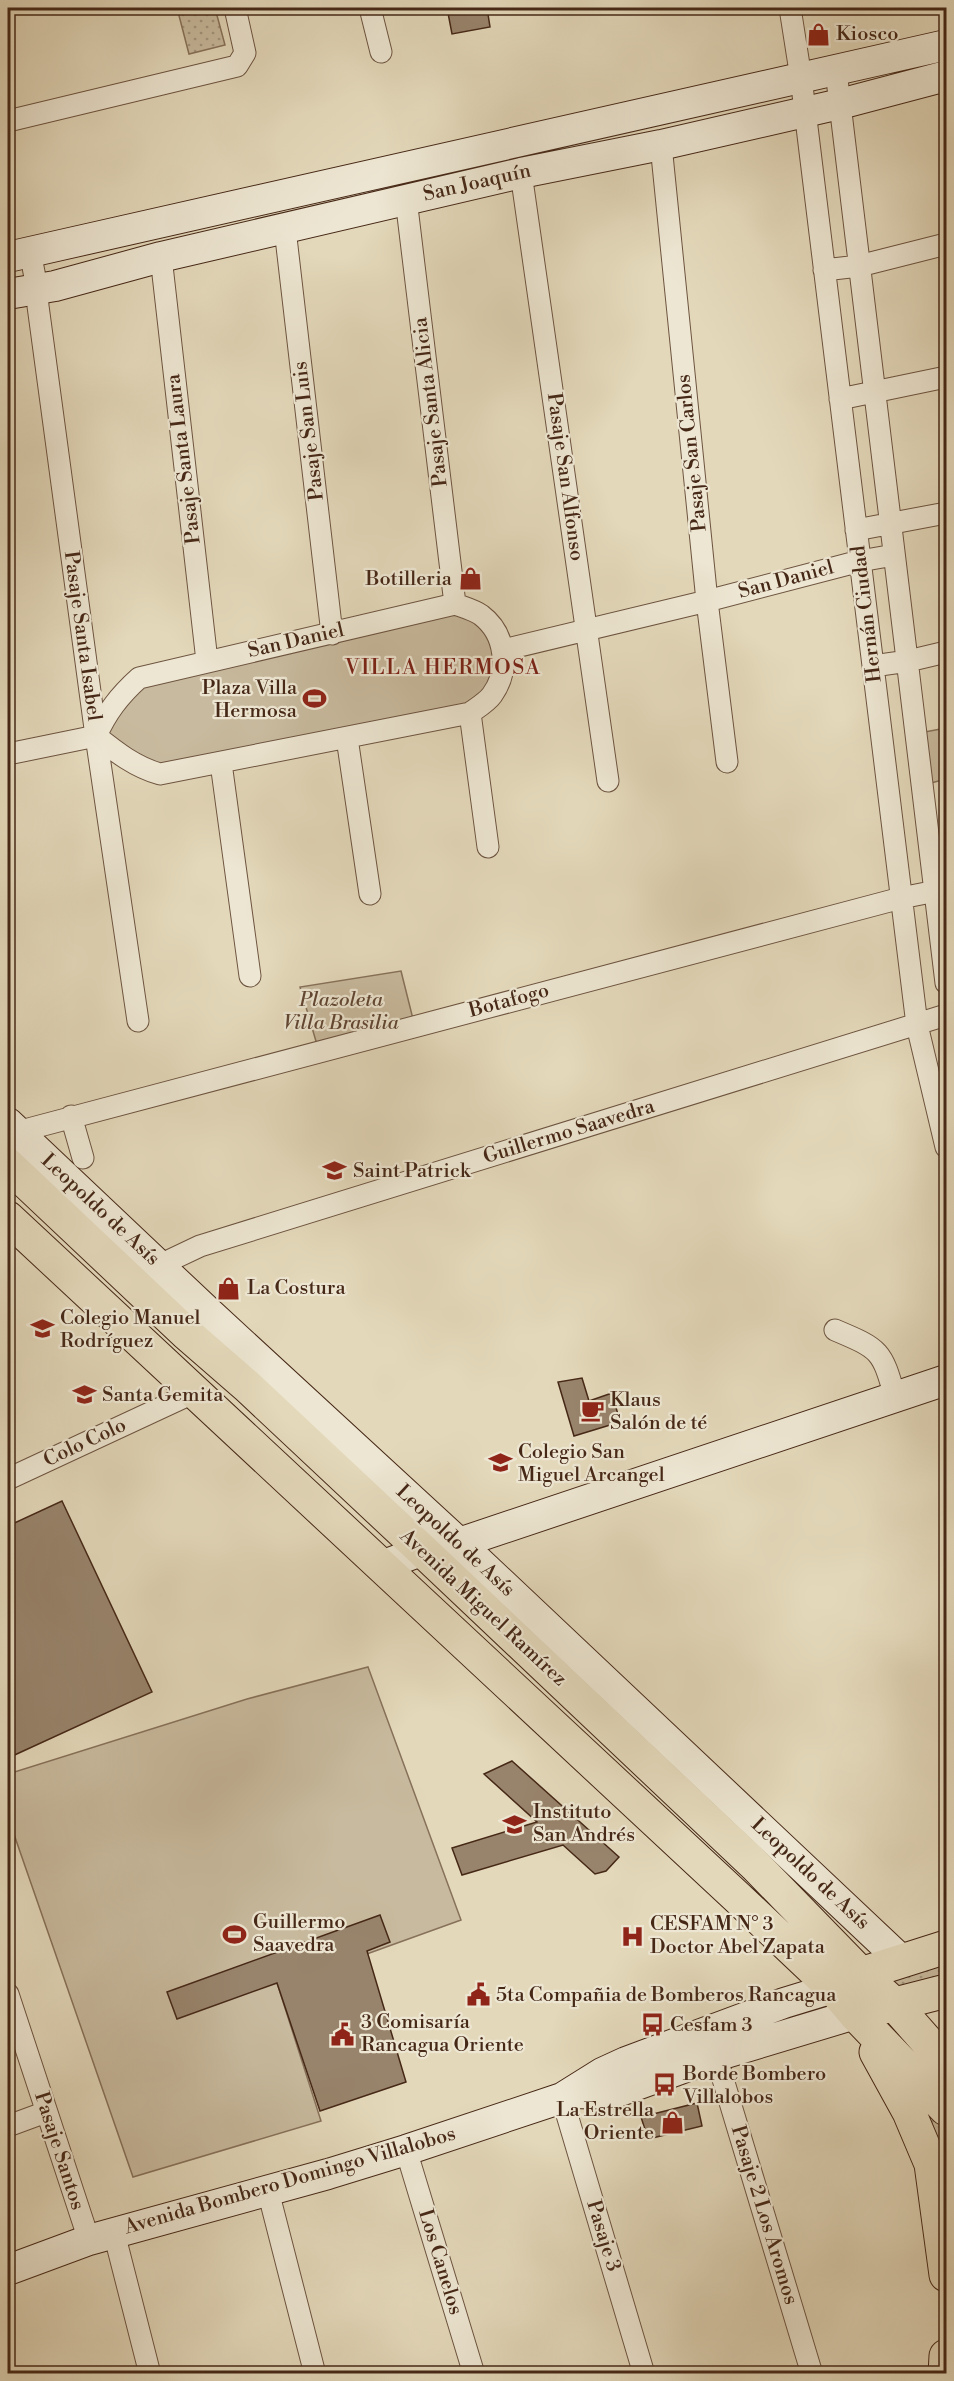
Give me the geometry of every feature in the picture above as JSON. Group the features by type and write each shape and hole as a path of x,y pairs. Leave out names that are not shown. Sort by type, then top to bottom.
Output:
{"main road":[{"name":"Avenida Miguel Ramírez","path":"8,1165 423,1551 756,1866 847,1981 855,2014 946,2109"},
{"name":"Avenida Miguel Ramírez","path":"8,1218 382,1566 847,1981 894,2004 946,2063"},
{"path":"195,1392 276,1441 298,1452 320,1455"},
{"name":"Avenida Bombero Domingo Villalobos","path":"847,1981 946,1947"},
{"name":"Avenida Bombero Domingo Villalobos","path":"855,2014 946,1990"},
{"path":"855,2014 909,2112 931,2164 946,2275"},
{"path":"945,2373 946,2356"}],"street":[{"path":"8,121 237,66 245,53 235,8"},
{"path":"370,8 381,52"},
{"name":"Hernán Ciudad","path":"790,8 801,78 917,1025 946,1147"},
{"name":"San Joaquín","path":"19,254 946,45"},
{"name":"Hernán Ciudad","path":"836,71 894,555 941,891 946,983"},
{"name":"San Joaquín","path":"8,294 406,199 840,104 946,76"},
{"name":"Pasaje San Carlos","path":"661,144 707,601 727,762"},
{"name":"Pasaje San Alfonso","path":"521,173 608,781"},
{"name":"Pasaje Santa Alicia","path":"406,199 455,604"},
{"name":"Pasaje San Luis","path":"285,229 332,634"},
{"path":"824,270 859,266 946,244"},
{"name":"Pasaje Santa Isabel","path":"19,254 37,288 96,736 138,1021"},
{"name":"Pasaje Santa Laura","path":"161,257 207,661"},
{"path":"840,399 946,377"},
{"path":"856,531 946,513"},
{"name":"San Daniel","path":"503,650 707,601 860,561 894,555"},
{"path":"8,753 96,736 121,756 144,770 160,774 470,713 492,696 502,674 503,650 497,632 481,614 455,604"},
{"name":"San Daniel","path":"96,736 106,714 119,696 139,678 455,604"},
{"path":"873,666 946,652"},
{"path":"470,713 488,846"},
{"path":"346,738 370,894"},
{"path":"221,763 250,976"},
{"name":"Botafogo","path":"12,1127 71,1116 901,898 941,891"},
{"name":"Guillermo Saavedra","path":"160,1265 200,1246 946,1015"},
{"path":"71,1116 83,1158"},
{"name":"Leopoldo de Asís","path":"12,1127 459,1543 902,1961"},
{"path":"835,1330 866,1343 878,1352 888,1370 895,1397"},
{"path":"382,1566 449,1543 459,1543 946,1380"},
{"name":"Colo Colo","path":"8,1479 195,1392"},
{"name":"Avenida Bombero Domingo Villalobos","path":"8,2270 101,2236 268,2191 406,2150 567,2095 602,2073 626,2062 773,2006 847,1981"},
{"name":"Pasaje Santos","path":"8,1994 46,2112 101,2236 150,2373"},
{"name":"Avenida Bombero Domingo Villalobos","path":"567,2095 612,2094 716,2056 855,2014"},
{"name":"Pasaje 2 Los Aromos","path":"716,2056 812,2373"},
{"name":"Pasaje 3","path":"567,2095 644,2373"},
{"path":"8,2126 46,2112"},
{"name":"Los Canelos","path":"406,2150 474,2373"},
{"path":"268,2191 315,2373"}],"green space":[{"path":"177,8 215,8 225,45 189,54"},
{"name":"Plaza Villa Hermosa","path":"455,604 481,614 502,674 470,713 160,774 96,736 139,678"},
{"path":"946,728 946,779 920,786 914,734"},
{"name":"Plazoleta Villa Brasilia","path":"401,971 414,1023 318,1048 300,987"},
{"name":"Guillermo Saavedra","path":"368,1667 461,1920 278,1986 321,2121 133,2177 8,1817 8,1774 247,1699"},
{"path":"946,1959 946,1980 897,1992 884,1980"},
{"path":"926,2108 946,2132 946,2181 941,2148"}],"building":[{"path":"487,8 490,27 452,34 448,13"},
{"name":"Klaus Salón de té","path":"582,1378 589,1401 612,1393 620,1422 574,1436 558,1382"},
{"path":"62,1501 152,1692 8,1758 8,1526"},
{"path":"512,1761 619,1857 606,1871 595,1874 563,1845 462,1875 452,1848 537,1822 484,1774"},
{"name":"3 Comisaría Rancagua Oriente","path":"380,1915 390,1942 367,1951 406,2082 320,2111 277,1983 177,2019 167,1992"},
{"name":"La Estrella Oriente","path":"697,2103 702,2126 648,2139 641,2117"}],"place":[{"name":"Kiosco","path":"818,34"},
{"name":"Botilleria","path":"470,579"},
{"name":"Plaza Villa Hermosa","path":"315,699"},
{"name":"Saint Patrick","path":"335,1171"},
{"name":"La Costura","path":"229,1288"},
{"name":"Colegio Manuel Rodríguez","path":"42,1329"},
{"name":"Santa Gemita","path":"84,1395"},
{"name":"Klaus Salón de té","path":"592,1411"},
{"name":"Colegio San Miguel Arcangel","path":"500,1463"},
{"name":"Instituto San Andrés","path":"515,1824"},
{"name":"Guillermo Saavedra","path":"235,1934"},
{"name":"CESFAM N° 3 Doctor Abel Zapata","path":"632,1936"},
{"name":"5ta Compañia de Bomberos Rancagua","path":"478,1995"},
{"name":"Cesfam 3","path":"652,2025"},
{"name":"3 Comisaría Rancagua Oriente","path":"343,2034"},
{"name":"Borde Bombero Villalobos","path":"665,2085"},
{"name":"La Estrella Oriente","path":"672,2122"}],"district":[{"name":"VILLA HERMOSA","path":"443,668"}]}
